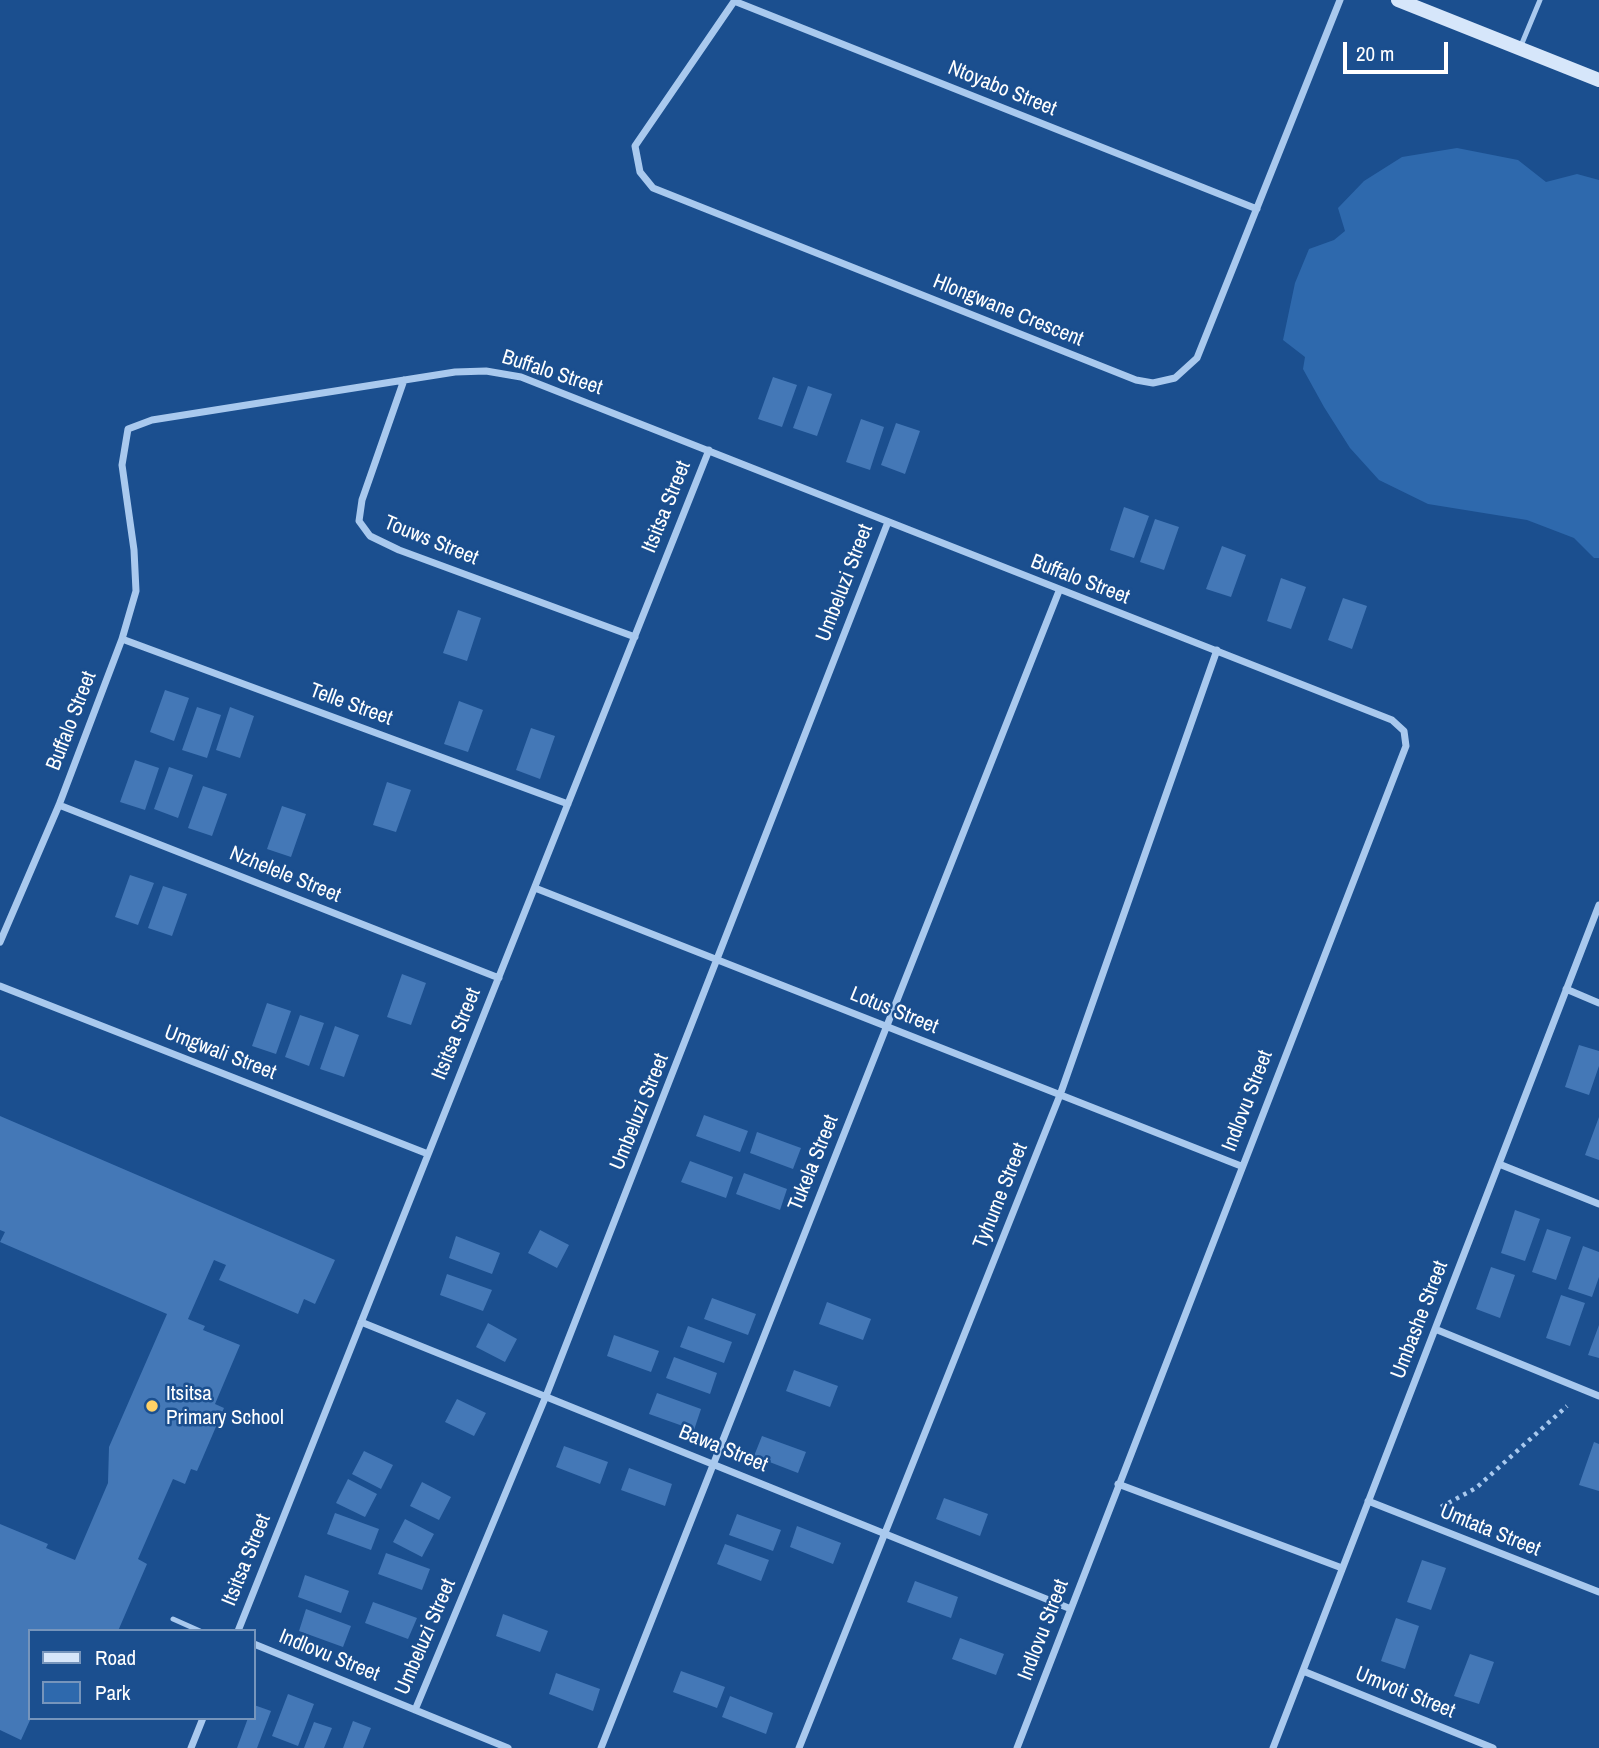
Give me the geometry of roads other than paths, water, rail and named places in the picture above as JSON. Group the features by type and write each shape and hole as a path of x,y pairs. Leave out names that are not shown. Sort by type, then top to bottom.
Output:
{"street":[{"name":"Hlongwane Crescent","path":"735,1 635,146 640,173 653,188 1136,380 1153,383 1175,378 1197,358 1340,0"},
{"path":"1398,0 1599,80"},
{"name":"Ntoyabo Street","path":"735,1 1257,209"},
{"name":"Buffalo Street","path":"0,942 59,805 122,639 136,592 134,550 122,465 128,429 152,420 455,372 486,371 521,377 1392,720 1404,731"},
{"name":"Touws Street","path":"404,380 362,500 359,521 370,536 399,550 635,637"},
{"name":"Itsitsa Street","path":"239,1629 709,450"},
{"name":"Umbeluzi Street","path":"415,1710 546,1396 719,960 887,522"},
{"name":"Tukela Street","path":"601,1748 1059,591"},
{"name":"Telle Street","path":"122,639 568,804"},
{"name":"Tyhume Street","path":"799,1748 1060,1095 1217,650"},
{"name":"Indlovu Street","path":"1017,1748 1406,746 1404,731"},
{"name":"Nzhelele Street","path":"59,805 499,978"},
{"name":"Lotus Street","path":"535,888 1241,1166"},
{"name":"Umbashe Street","path":"1273,1748 1599,905"},
{"name":"Umgwali Street","path":"0,986 428,1154"},
{"path":"1566,989 1599,1003"},
{"path":"1499,1164 1599,1204"},
{"name":"Bawa Street","path":"361,1322 1071,1609"},
{"path":"1435,1329 1597,1395"},
{"path":"1118,1484 1342,1568"},
{"name":"Umtata Street","path":"1368,1501 1599,1592"},
{"name":"Indlovu Street","path":"256,1645 508,1748"},
{"name":"Umvoti Street","path":"1303,1671 1493,1748"},
{"path":"191,1748 202,1720"}],"lane":[{"path":"1520,48 1540,0"},
{"path":"173,1619 196,1629"}],"place":[{"name":"Itsitsa Primary School","path":"152,1406"}]}
